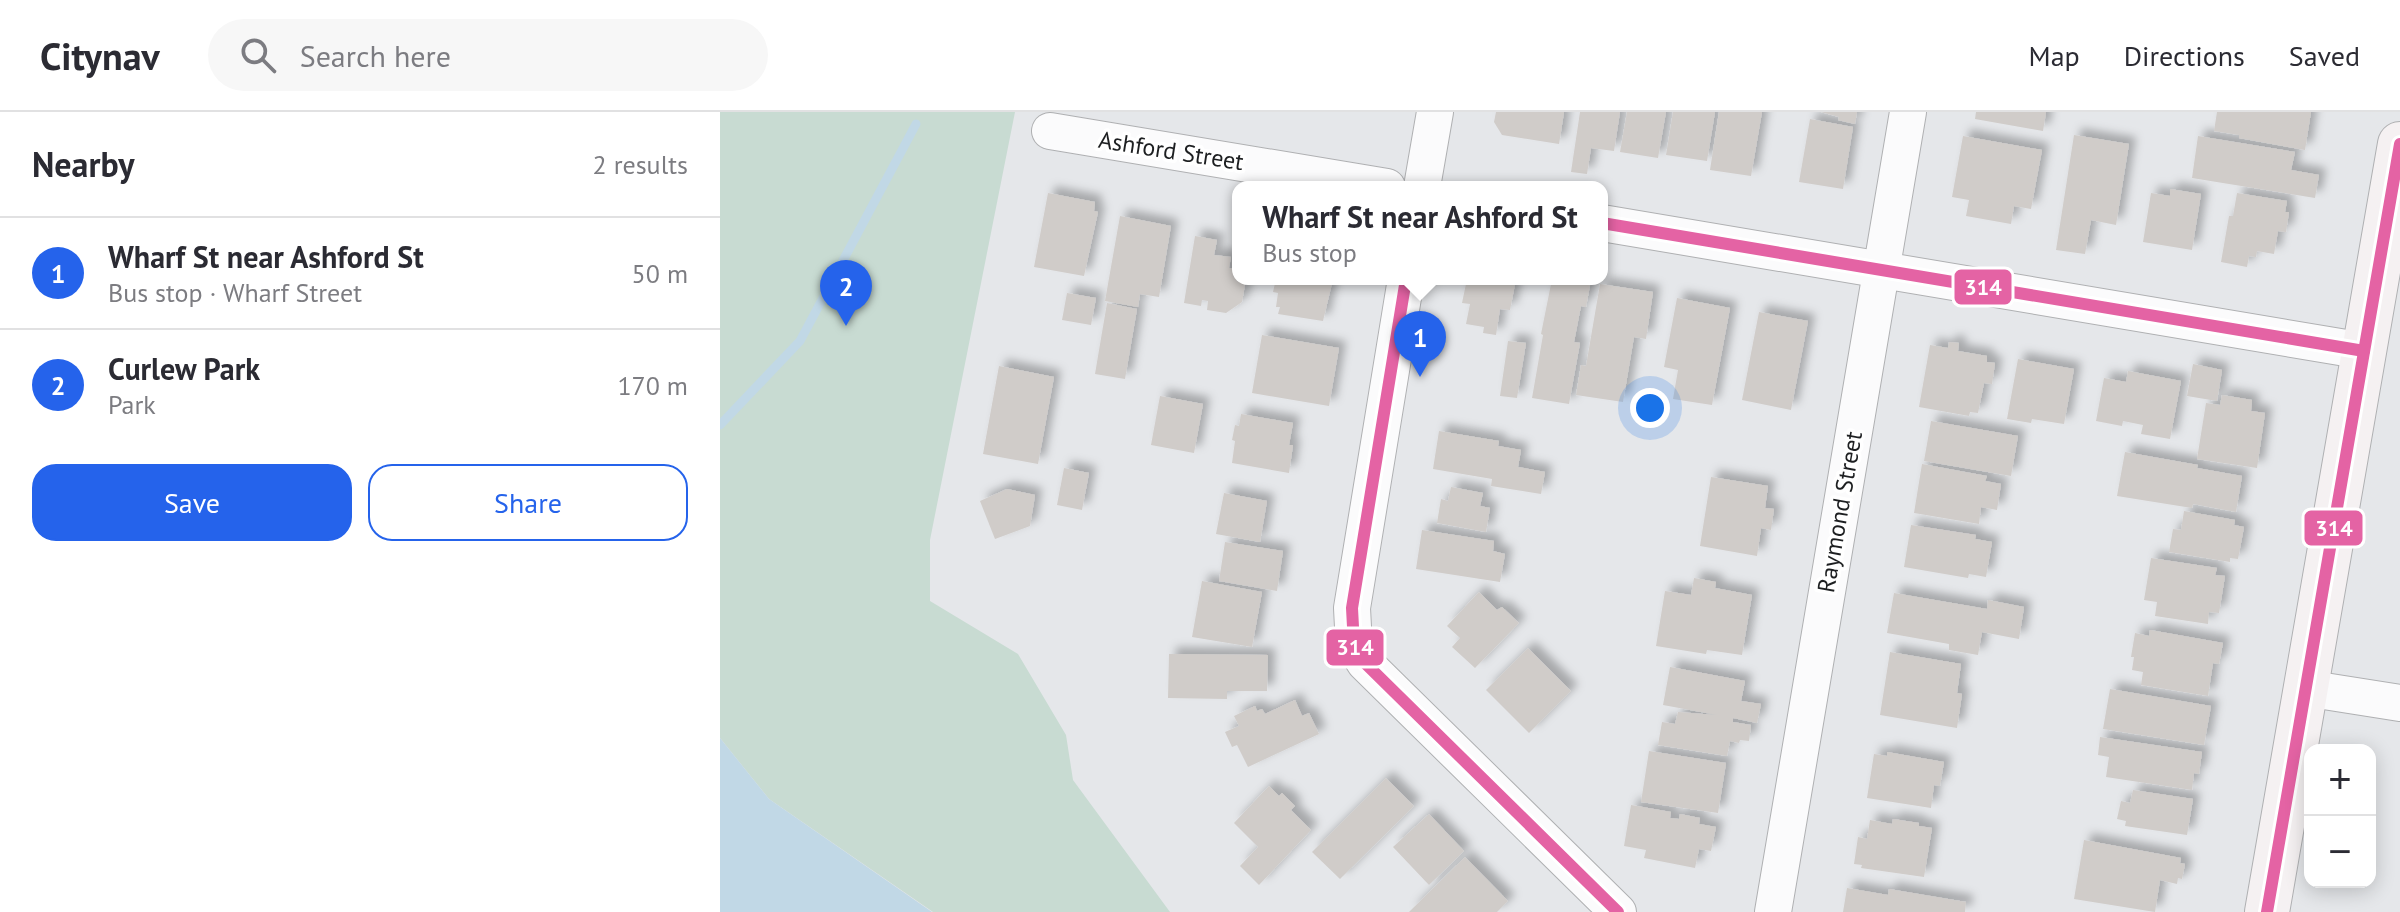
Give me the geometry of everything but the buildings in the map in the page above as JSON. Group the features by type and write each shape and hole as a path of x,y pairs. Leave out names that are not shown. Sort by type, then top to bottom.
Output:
{"street":[{"path":"1423,181 1435,112"},
{"name":"Raymond Street","path":"1773,912 1908,112"},
{"name":"Ashford Street","path":"1050,131 1351,181"},
{"path":"2267,912 2364,351 2393,231 2400,144"},
{"path":"1608,224 2364,351"},
{"path":"1405,285 1352,608 1354,646 1365,663 1618,912"},
{"path":"2305,688 2400,703"}],"green space":[{"path":"720,112 1015,112 930,540 930,601 1018,654 1066,735 1073,780 1170,912 933,912 769,799 720,738"}],"water":[{"path":"720,738 769,799 932,912 720,912"}],"waterway":[{"path":"720,425 800,341 916,124"}],"transit line":[{"name":"314","path":"2267,912 2400,144"},
{"name":"314","path":"1608,224 2364,351"},
{"name":"314","path":"1405,285 1352,608 1354,646 1365,663 1618,912"}],"place":[{"name":"Curlew Park","path":"846,326"},
{"name":"Wharf St near Ashford St","path":"1420,377"}]}
